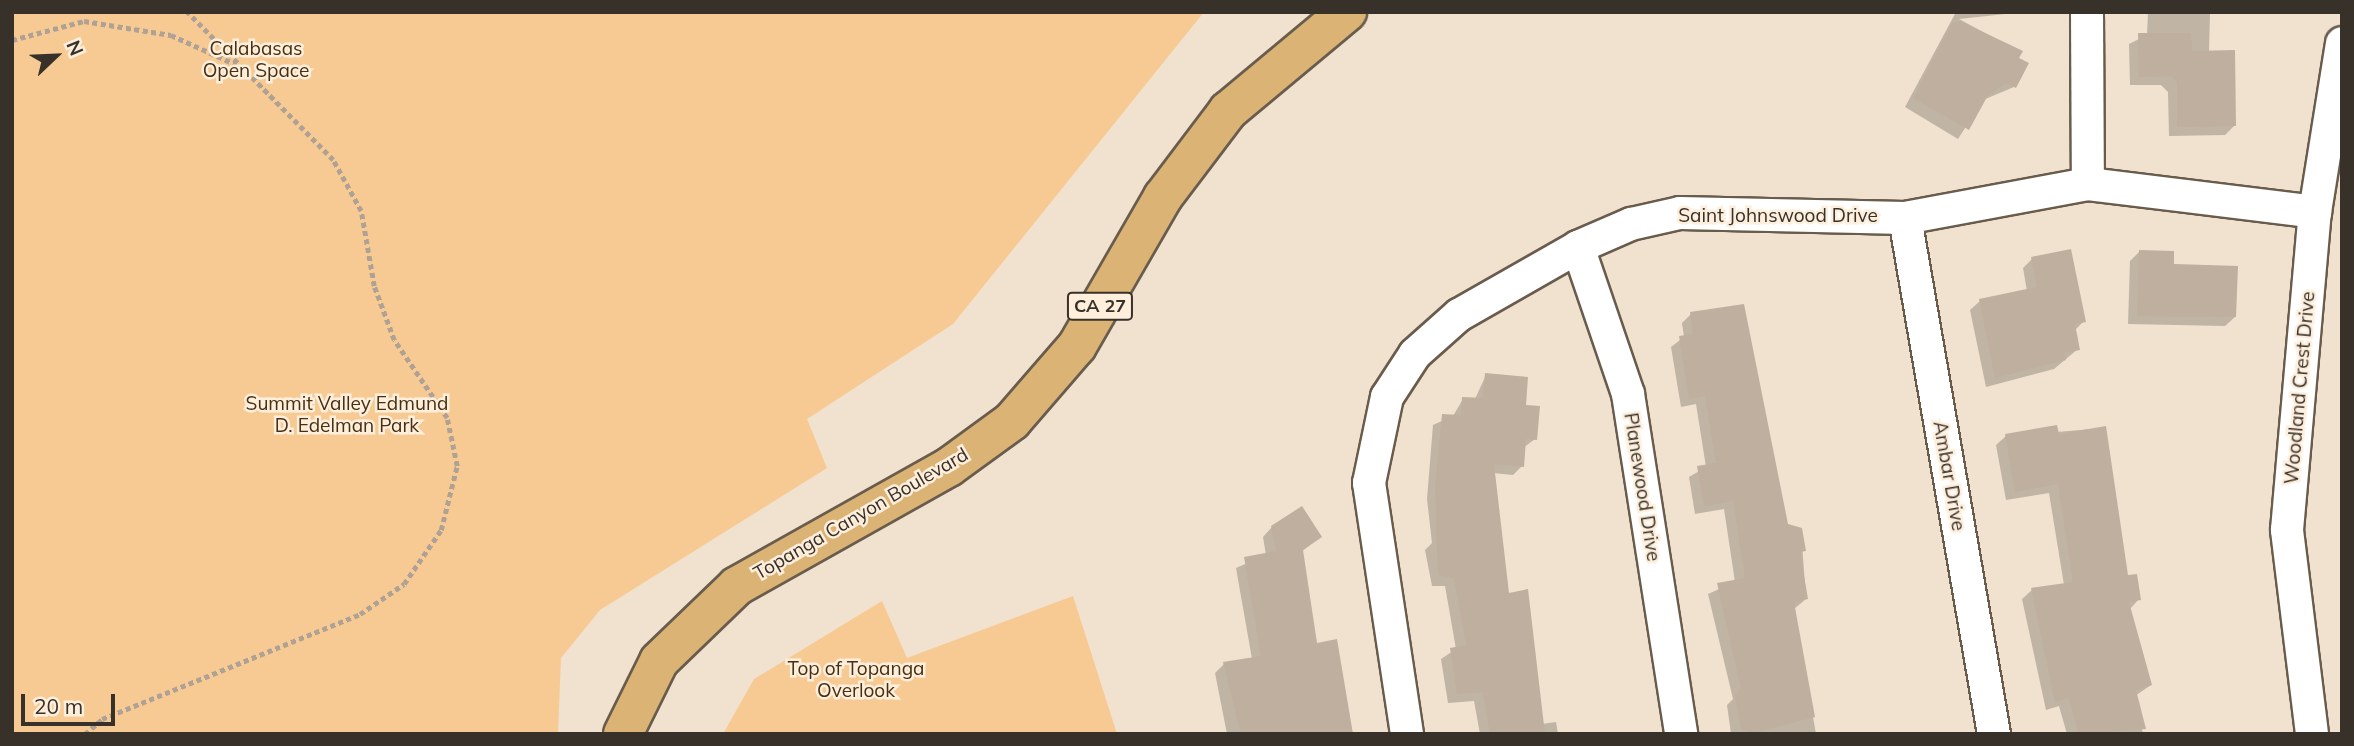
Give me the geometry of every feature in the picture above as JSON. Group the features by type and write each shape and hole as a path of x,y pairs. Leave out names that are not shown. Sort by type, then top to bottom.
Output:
{"main road":[{"name":"Topanga Canyon Boulevard","path":"623,734 659,661 737,586 949,467 1012,421 1077,346 1163,197 1228,111 1347,12"}],"street":[{"path":"2087,12 2088,184"},
{"name":"Woodland Crest Drive","path":"2312,734 2287,530 2315,212 2342,43"},
{"name":"Saint Johnswood Drive","path":"1407,734 1369,482 1387,397 1415,354 1459,315 1578,247 1631,224 1680,213 1905,218 2088,184 2315,212"},
{"name":"Ambar Drive","path":"1905,218 1994,734"},
{"name":"Planewood Drive","path":"1578,247 1628,394 1681,734"}],"path":[{"path":"85,734 102,719 360,614 404,584 440,530 457,466 447,418 394,340 374,286 361,211 333,160 187,12"},
{"path":"12,40 84,21 130,25 171,35 240,66"}],"green space":[{"name":"Summit Valley Edmund D. Edelman Park","path":"12,12 1204,12 953,324 807,419 827,468 600,610 561,658 558,734 12,734"},
{"name":"Top of Topanga Overlook","path":"1073,596 1117,734 723,734 754,679 882,601 907,658"}],"building":[{"path":"1960,21 2023,51 2019,58 2029,63 2016,88 2006,83 1987,97 1969,130 1913,98 1952,23"},
{"path":"2138,33 2191,33 2192,51 2235,50 2236,126 2177,127 2177,82 2171,76 2139,77"},
{"path":"2071,249 2086,322 2075,324 2080,350 2064,353 2066,360 1995,378 1979,299 2037,287 2031,257"},
{"path":"2139,250 2174,251 2174,264 2238,266 2236,317 2137,316"},
{"path":"1744,304 1788,524 1802,528 1806,551 1800,552 1808,599 1794,602 1815,717 1753,733 1741,729 1735,695 1741,689 1717,583 1745,578 1733,501 1704,506 1697,466 1716,463 1705,396 1689,399 1679,336 1693,334 1690,312"},
{"path":"1485,373 1528,377 1526,405 1540,406 1537,440 1526,439 1524,467 1494,464 1509,593 1528,589 1545,734 1490,734 1483,692 1457,694 1450,648 1466,645 1454,578 1438,575 1435,488 1442,414 1461,415 1462,397 1483,398"},
{"path":"2057,425 2059,434 2106,426 2128,575 2137,574 2141,600 2129,602 2152,685 2136,690 2146,729 2079,734 2069,698 2055,702 2031,588 2073,582 2058,484 2015,492 2005,434"},
{"path":"1302,506 1322,537 1303,550 1317,643 1337,639 1353,734 1241,734 1223,662 1261,656 1244,557 1276,551 1271,526"}],"park label":[{"name":"Calabasas Open Space","path":"256,60"}]}
